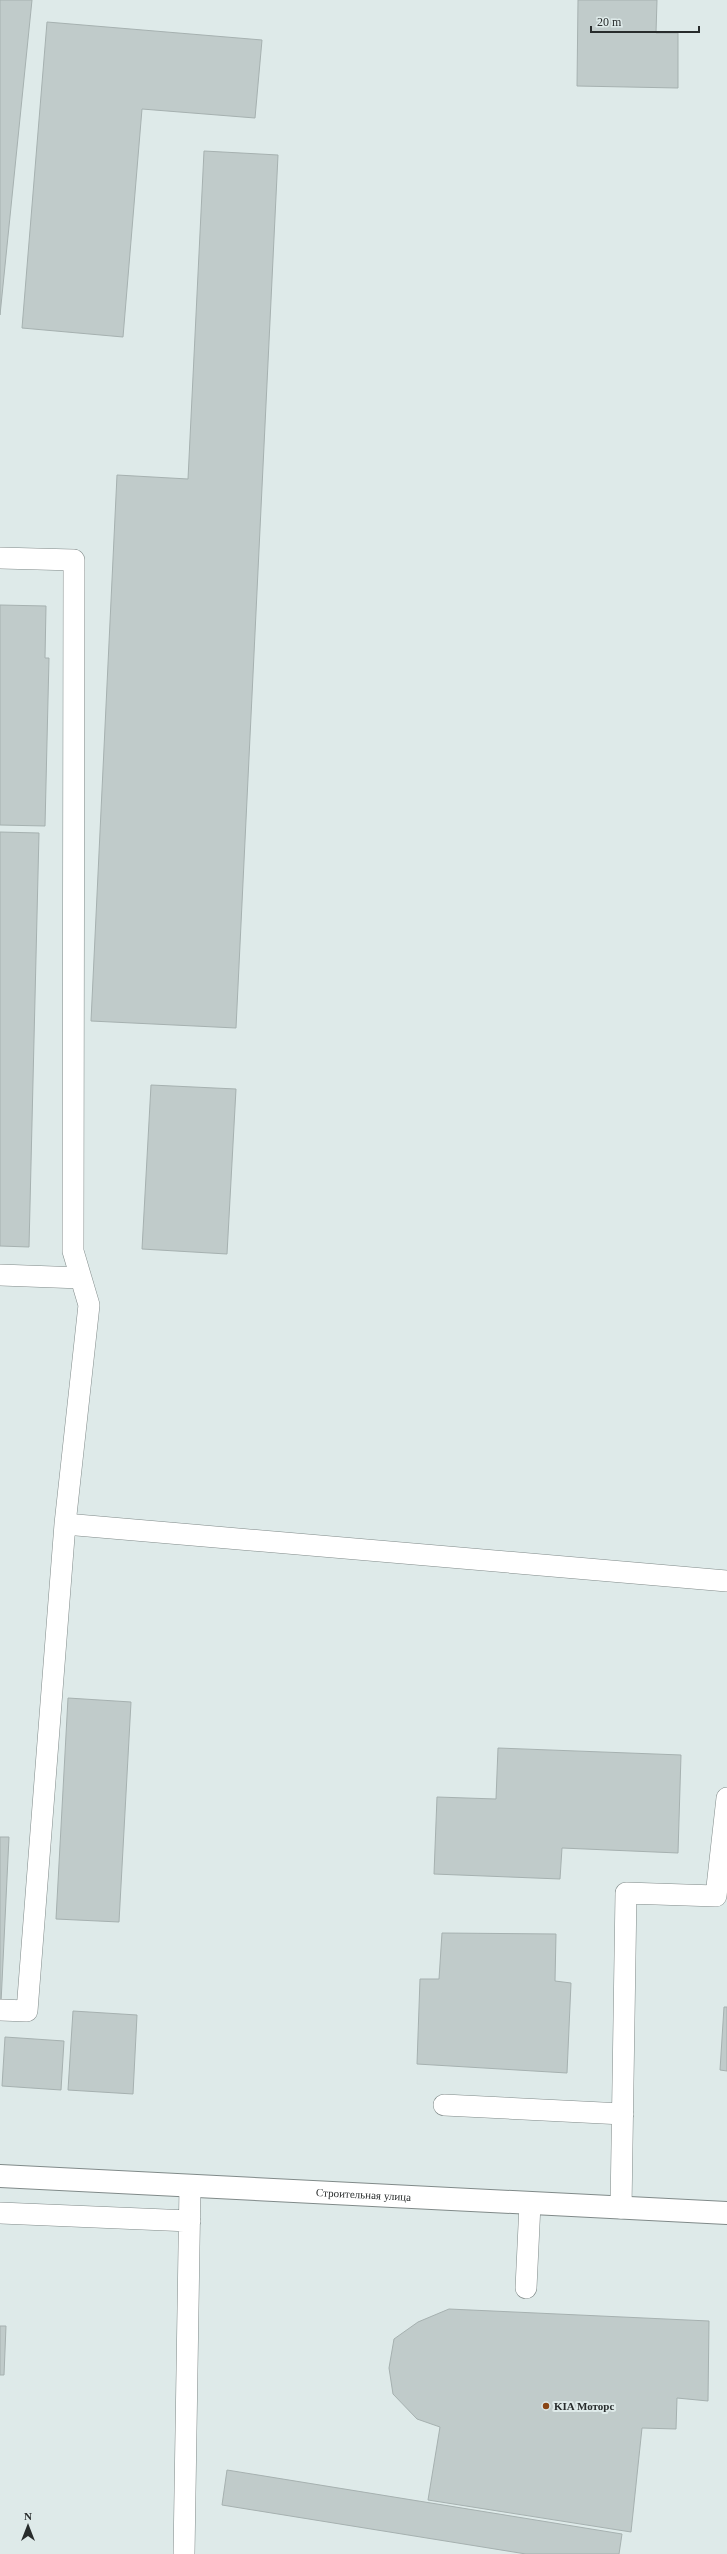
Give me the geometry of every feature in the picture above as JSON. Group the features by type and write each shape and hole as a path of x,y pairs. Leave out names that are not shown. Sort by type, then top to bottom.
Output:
{"street":[{"name":"Строительная улица","path":"0,2176 727,2214"}],"lane":[{"path":"0,558 74,560 73,1250 89,1305 65,1524 27,2011 0,2010"},
{"path":"0,1275 81,1278"},
{"path":"65,1524 727,1582"},
{"path":"621,2208 624,2114 626,1893 716,1896 727,1798"},
{"path":"444,2105 624,2114"},
{"path":"184,2554 190,2186"},
{"path":"526,2288 530,2204"},
{"path":"0,2213 190,2221"}],"building":[{"path":"0,0 32,0 0,315"},
{"path":"578,0 657,0 656,33 678,33 678,88 577,86"},
{"path":"47,22 262,40 255,118 142,109 123,337 22,328"},
{"path":"204,151 278,155 236,1028 91,1021 117,475 188,479"},
{"path":"0,605 46,606 45,658 49,658 45,826 0,825"},
{"path":"0,832 39,833 29,1247 0,1246"},
{"path":"151,1085 236,1089 227,1254 142,1249"},
{"path":"68,1698 131,1702 119,1922 56,1919"},
{"path":"498,1748 681,1755 678,1853 562,1848 560,1879 434,1874 437,1797 496,1799"},
{"path":"0,1837 9,1837 1,2003 0,2003"},
{"path":"442,1933 556,1934 555,1981 571,1983 567,2073 417,2064 420,1979 439,1979"},
{"path":"724,2007 727,2007 727,2071 720,2070"},
{"path":"73,2011 137,2015 133,2094 68,2090"},
{"path":"5,2037 64,2041 61,2090 2,2086"},
{"path":"449,2309 709,2321 708,2401 677,2398 676,2429 642,2428 631,2532 428,2500 440,2427 417,2419 393,2394 389,2368 394,2339 418,2322"},
{"path":"0,2326 6,2326 4,2375 0,2375"},
{"path":"227,2470 622,2534 619,2554 526,2554 222,2505"}],"place":[{"name":"KIA Моторс","path":"546,2406"}]}
